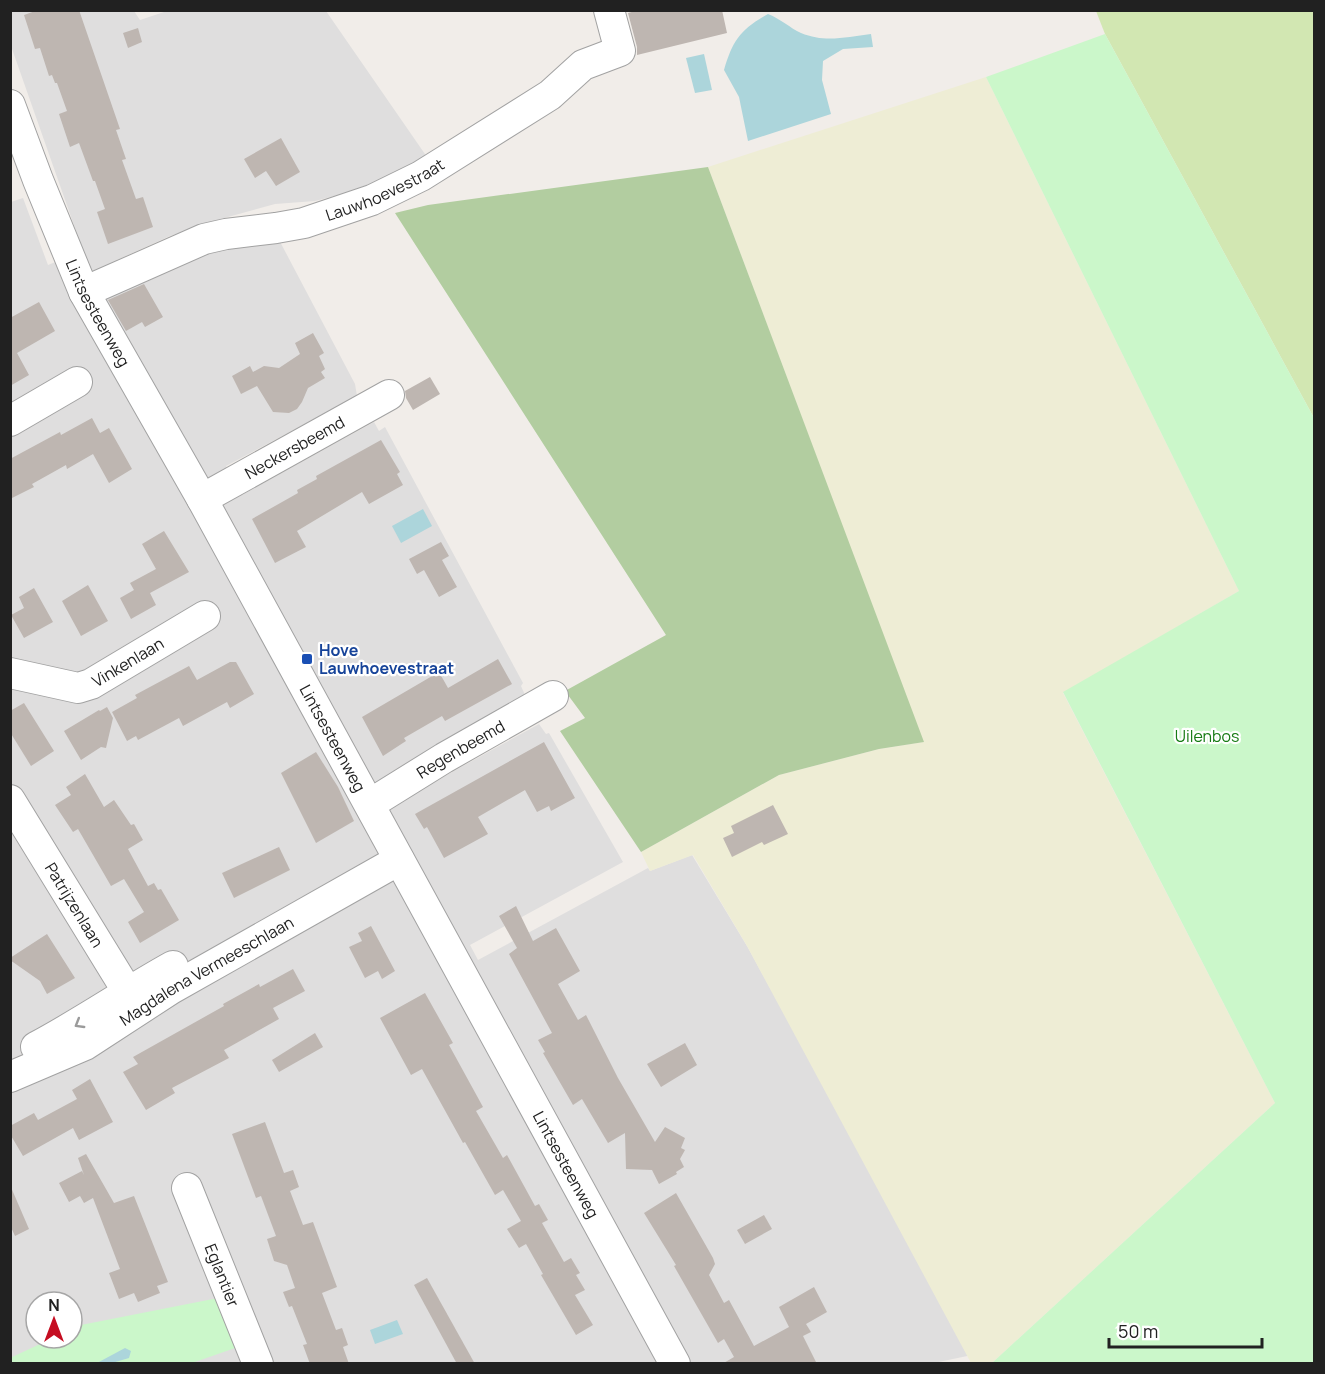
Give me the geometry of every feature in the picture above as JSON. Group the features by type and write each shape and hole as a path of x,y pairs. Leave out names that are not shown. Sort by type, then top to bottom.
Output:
{"street":[{"name":"Lauwhoevestraat","path":"84,292 204,239 304,223 372,200 421,176 550,95 583,65 620,51 609,10"},
{"name":"Lintsesteenweg","path":"10,105 84,292 202,499 675,1364"},
{"path":"10,421 77,382"},
{"name":"Neckersbeemd","path":"202,499 389,395"},
{"name":"Vinkenlaan","path":"10,673 78,688 91,684 205,616"},
{"name":"Regenbeemd","path":"370,804 444,758 553,696"},
{"name":"Patrijzenlaan","path":"10,800 133,1000"},
{"name":"Magdalena Vermeeschlaan","path":"10,1059 26,1053 80,1023 133,1000 395,853"},
{"name":"Magdalena Vermeeschlaan","path":"10,1077 85,1045 133,1000"},
{"name":"Eglantier","path":"187,1188 258,1364"}],"shaded area":[{"path":"14,10 134,11 140,20 170,10 326,11 427,157 373,184 346,193 315,201 275,204 217,220 170,236 117,260 128,281 184,257 277,236 355,384 357,396 226,466 242,495 374,422 379,431 385,427 523,683 521,686 525,695 390,773 405,798 539,724 546,734 549,733 623,862 470,945 478,960 648,868 650,871 692,855 747,946 972,1355 929,1364 11,1363 11,202 23,198 48,265 83,251 11,46 10,12"}],"green space":[{"path":"1096,11 1314,11 1314,418 1105,34"},
{"name":"Uilenbos","path":"1105,34 1314,418 1314,1363 992,1363 1275,1103 1063,692 1239,591 986,77"},
{"path":"986,77 1239,591 1063,693 1275,1103 992,1363 971,1363 747,946 693,855 650,871 641,852 779,775 879,749 923,742 708,167"},
{"path":"708,167 924,742 879,749 779,775 641,852 560,731 585,718 565,691 666,635 395,213 428,205"},
{"path":"218,1298 238,1347 192,1363 11,1364 10,1358 27,1350 84,1350 84,1324"}],"water":[{"path":"768,14 801,33 819,38 871,34 873,47 843,49 823,61 822,80 831,114 748,141 739,97 724,70 734,43 751,25"},
{"path":"704,54 712,90 695,93 686,58"},
{"path":"423,509 432,526 401,543 392,526"},
{"path":"397,1320 403,1334 375,1344 370,1330"},
{"path":"125,1348 131,1351 129,1358 112,1363 97,1363"}],"building":[{"path":"38,10 79,10 120,129 116,130 126,159 122,160 136,199 143,197 153,227 108,244 97,212 105,209 95,181 93,181 79,143 70,147 59,114 67,111 57,83 52,75 49,76 40,48 35,49 24,15"},
{"path":"639,10 722,10 727,33 637,55 628,13"},
{"path":"138,28 142,42 128,48 123,33"},
{"path":"281,138 300,172 276,186 266,171 255,178 244,159"},
{"path":"144,284 163,317 145,327 142,322 126,331 108,300"},
{"path":"39,302 55,331 17,353 29,375 10,386 10,318"},
{"path":"313,333 324,353 319,356 325,369 321,372 325,378 308,388 297,409 289,413 273,412 257,386 241,394 232,376 250,366 253,372 264,366 279,368 300,354 295,343"},
{"path":"430,377 440,394 413,410 405,391"},
{"path":"92,418 100,433 109,428 132,469 109,483 93,454 67,469 66,465 32,484 34,487 10,499 10,459"},
{"path":"381,440 400,472 397,474 403,485 369,504 362,492 297,531 306,547 275,563 252,519 298,493 297,490 317,479 316,476"},
{"path":"164,531 189,572 150,593 156,605 131,619 120,598 134,590 130,583 156,569 142,544"},
{"path":"441,542 449,556 442,560 457,587 439,597 424,570 417,574 409,559"},
{"path":"88,585 108,621 81,636 62,601"},
{"path":"34,588 53,622 24,638 11,615 24,608 19,597"},
{"path":"498,659 512,684 445,721 442,716 404,738 406,741 383,756 362,717 439,672 448,688"},
{"path":"230,662 236,662 254,694 230,708 227,702 183,726 179,718 138,740 136,736 127,741 112,712 137,698 135,695 189,666 197,680"},
{"path":"24,703 54,751 31,766 10,732 10,711"},
{"path":"107,707 113,718 106,748 101,747 81,760 64,731"},
{"path":"544,742 575,798 551,811 549,806 537,812 525,790 478,817 488,834 444,858 427,827 424,829 415,814"},
{"path":"316,752 338,787 354,821 316,843 281,773"},
{"path":"85,774 104,807 114,800 131,825 134,824 143,840 128,849 148,886 154,883 158,890 161,889 179,920 140,943 128,922 144,912 124,879 111,886 78,829 73,832 55,805 71,795 66,787"},
{"path":"773,805 788,834 764,845 762,842 732,857 723,838 734,833 731,826"},
{"path":"279,847 290,870 234,898 222,873"},
{"path":"516,906 533,941 556,928 580,971 558,984 578,1020 586,1015 618,1078 655,1142 665,1127 685,1138 681,1148 685,1150 680,1159 684,1167 676,1172 677,1174 659,1184 652,1170 626,1169 625,1133 608,1143 582,1099 573,1105 538,1040 552,1033 509,954 517,948 499,916"},
{"path":"371,926 395,971 382,979 378,971 365,978 349,947 362,941 358,933"},
{"path":"47,934 75,978 47,994 40,981 10,958"},
{"path":"293,969 305,991 273,1008 279,1019 224,1050 229,1058 172,1088 175,1093 146,1110 123,1072 138,1064 133,1057 259,984 260,987"},
{"path":"425,993 453,1043 449,1045 483,1107 476,1111 503,1158 507,1155 535,1206 539,1204 548,1220 542,1223 564,1262 571,1258 580,1273 576,1275 585,1290 575,1295 593,1325 576,1335 526,1244 519,1248 507,1229 521,1221 503,1190 495,1195 422,1069 411,1075 380,1018"},
{"path":"315,1033 323,1047 279,1072 272,1060"},
{"path":"685,1043 697,1065 661,1087 647,1064"},
{"path":"90,1079 113,1122 79,1140 73,1128 23,1156 10,1134 10,1126 34,1113 38,1120 77,1099 72,1090"},
{"path":"265,1122 284,1173 293,1170 299,1187 290,1191 303,1225 313,1222 337,1287 322,1293 336,1330 342,1328 348,1345 343,1347 349,1364 310,1364 303,1345 307,1344 292,1306 289,1307 283,1292 295,1288 287,1265 274,1261 267,1239 276,1236 261,1196 256,1198 232,1134"},
{"path":"86,1154 114,1203 134,1196 168,1282 157,1286 160,1293 138,1302 134,1293 119,1299 109,1273 120,1269 93,1198 84,1203 80,1196 69,1202 59,1183 82,1171 84,1175 78,1158"},
{"path":"10,1185 29,1229 15,1236 10,1225"},
{"path":"676,1193 713,1258 715,1264 709,1275 724,1303 729,1300 754,1346 789,1327 779,1307 814,1287 827,1312 806,1324 811,1332 803,1336 817,1364 722,1364 734,1357 724,1339 718,1343 674,1266 676,1265 644,1213"},
{"path":"764,1215 772,1229 745,1244 737,1230"},
{"path":"427,1278 475,1364 457,1364 414,1285"}],"place":[{"name":"Hove Lauwhoevestraat","path":"307,659"}]}
